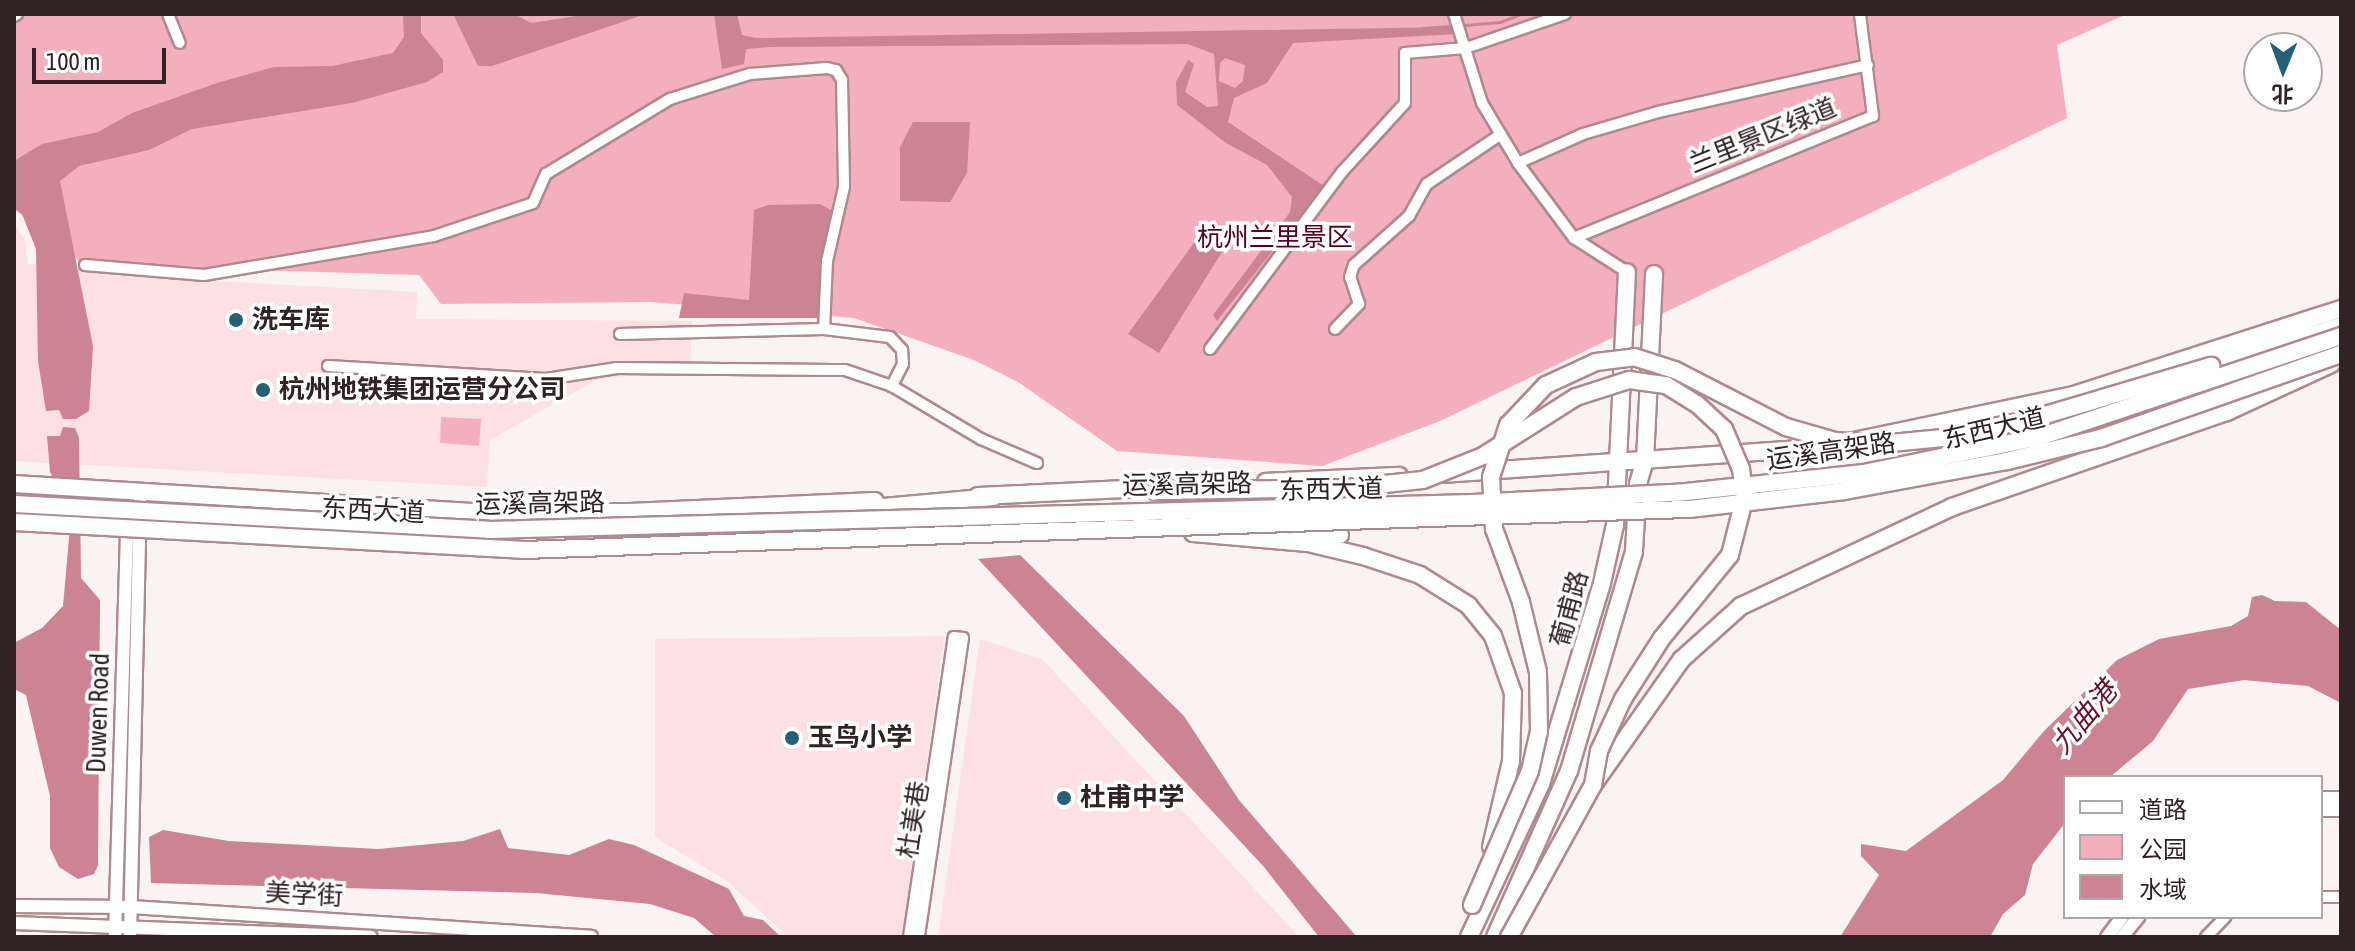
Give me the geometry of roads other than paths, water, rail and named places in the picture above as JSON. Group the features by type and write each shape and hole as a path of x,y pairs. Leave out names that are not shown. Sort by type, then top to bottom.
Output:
{"main road":[{"name":"葡甫路","path":"1469,937 1541,784 1599,598 1616,505 1627,272"},
{"name":"葡甫路","path":"1495,937 1569,771 1634,551 1637,504 1645,460 1654,274"},
{"path":"14,484 472,512 630,512 1618,462 1825,447 2070,396 2341,309"},
{"path":"1459,937 1520,796 1539,731 1534,654 1494,529 1491,486 1499,441 1546,385 1582,367 1634,357 1675,370 1786,427 1835,441 1880,444 1943,438 2035,418 2341,326"},
{"name":"运溪高架路","path":"14,504 489,530 1472,503 1782,485 2039,437 2341,336"},
{"name":"东西大道","path":"14,513 497,540 1637,504 1791,491 1910,473 2047,443 2341,345"},
{"path":"1509,937 1593,785 1682,659 1741,606 1952,507 2227,412 2341,357"},
{"name":"运溪高架路","path":"14,522 524,550 719,541 1465,519 1750,504 1925,479 2088,441 2341,357"},
{"path":"717,522 993,497 1398,485 1469,463 1596,388 1629,380 1666,385 1697,404 1724,429 1741,469 1742,521 1723,567 1662,638 1623,699 1599,751 1593,785"},
{"path":"1193,533 1308,543 1389,563 1446,589 1482,622 1509,672 1515,724 1503,807 1472,905"},
{"path":"719,541 1193,533 1340,535"}],"street":[{"path":"168,14 180,43"},
{"path":"1454,14 1482,103 1518,163 1574,238 1627,272"},
{"path":"1210,349 1342,172 1405,103 1405,53 1466,48 1565,14"},
{"name":"兰里景区绿道","path":"1574,238 1873,116 1860,14"},
{"path":"1518,163 1583,134 1658,112 1868,65"},
{"path":"85,265 204,275 434,236 533,203 546,174 670,99 750,74 827,68 836,70 842,80 844,187 827,261 824,329"},
{"path":"1335,329 1359,304 1350,277 1354,265 1409,216 1427,184 1500,135"},
{"path":"620,334 824,329 890,337 902,350 903,364 892,386"},
{"path":"328,366 546,379 617,368 809,366 845,370 892,386 981,439 1037,463"},
{"name":"Duwen Road","path":"130,931 134,491"},
{"name":"Duwen Road","path":"115,931 134,520"},
{"name":"杜美巷","path":"909,937 954,637 963,638 919,937"},
{"name":"美学街","path":"14,906 115,906 591,937"},
{"path":"2107,937 2120,919"},
{"path":"2122,937 2136,919"},
{"path":"2206,937 2223,919"},
{"name":"美学街","path":"14,923 115,931 371,937"}],"water":[{"path":"403,14 421,14 421,33 443,60 443,72 427,82 352,103 192,129 149,150 79,166 60,181 93,346 89,411 76,419 63,419 59,410 46,411 38,361 36,249 22,214 14,208 14,161 42,144 98,132 132,113 217,83 274,67 332,66 393,53 404,37"},
{"path":"453,14 514,14 531,23 590,14 646,14 492,66 478,66"},
{"path":"714,14 737,14 742,35 756,38 1454,27 1458,34 1293,43 1267,83 1234,98 1228,122 1324,186 1217,321 1213,315 1290,212 1292,197 1267,165 1226,143 1177,105 1176,82 1188,60 1194,64 1185,92 1207,107 1218,106 1214,54 1188,44 771,47 746,49 744,64 722,69","holes":["1225,58 1245,65 1243,81 1235,88 1219,81 1220,63"]},
{"path":"913,122 970,122 967,173 950,202 900,201 900,147"},
{"path":"820,204 834,212 822,262 819,318 679,318 684,293 749,300 754,210 768,205"},
{"path":"1199,236 1222,252 1159,353 1128,334"},
{"path":"63,427 75,428 79,438 81,578 100,600 98,865 94,874 78,879 59,867 50,848 50,796 26,695 14,689 14,643 42,628 63,606 70,527 67,504 50,472 47,436 60,436"},
{"path":"1020,555 1184,716 1239,800 1357,937 1319,937 1264,867 978,559"},
{"name":"九曲港","path":"2262,595 2275,601 2306,602 2341,630 2341,703 2308,686 2244,680 2188,689 2153,741 2112,775 2063,775 2063,826 2033,864 2025,895 2003,914 1990,937 1840,937 1879,875 1861,856 1861,844 1906,851 2003,780 2044,731 2117,660 2159,639 2231,626 2248,616 2252,597"},
{"path":"500,829 508,848 569,855 609,839 634,845 729,889 744,916 763,920 781,937 716,937 694,918 650,904 536,893 151,883 149,837 163,830 229,841 378,849 463,841"}],"waterway":[{"path":"1465,25 1500,22 1521,14"},
{"path":"1422,28 1451,26"}],"place":[{"name":"洗车库","path":"236,320"},
{"name":"杭州地铁集团运营分公司","path":"263,390"},
{"name":"玉鸟小学","path":"792,738"},
{"name":"杜甫中学","path":"1064,798"}],"park label":[{"name":"杭州兰里景区","path":"1275,238"}]}
